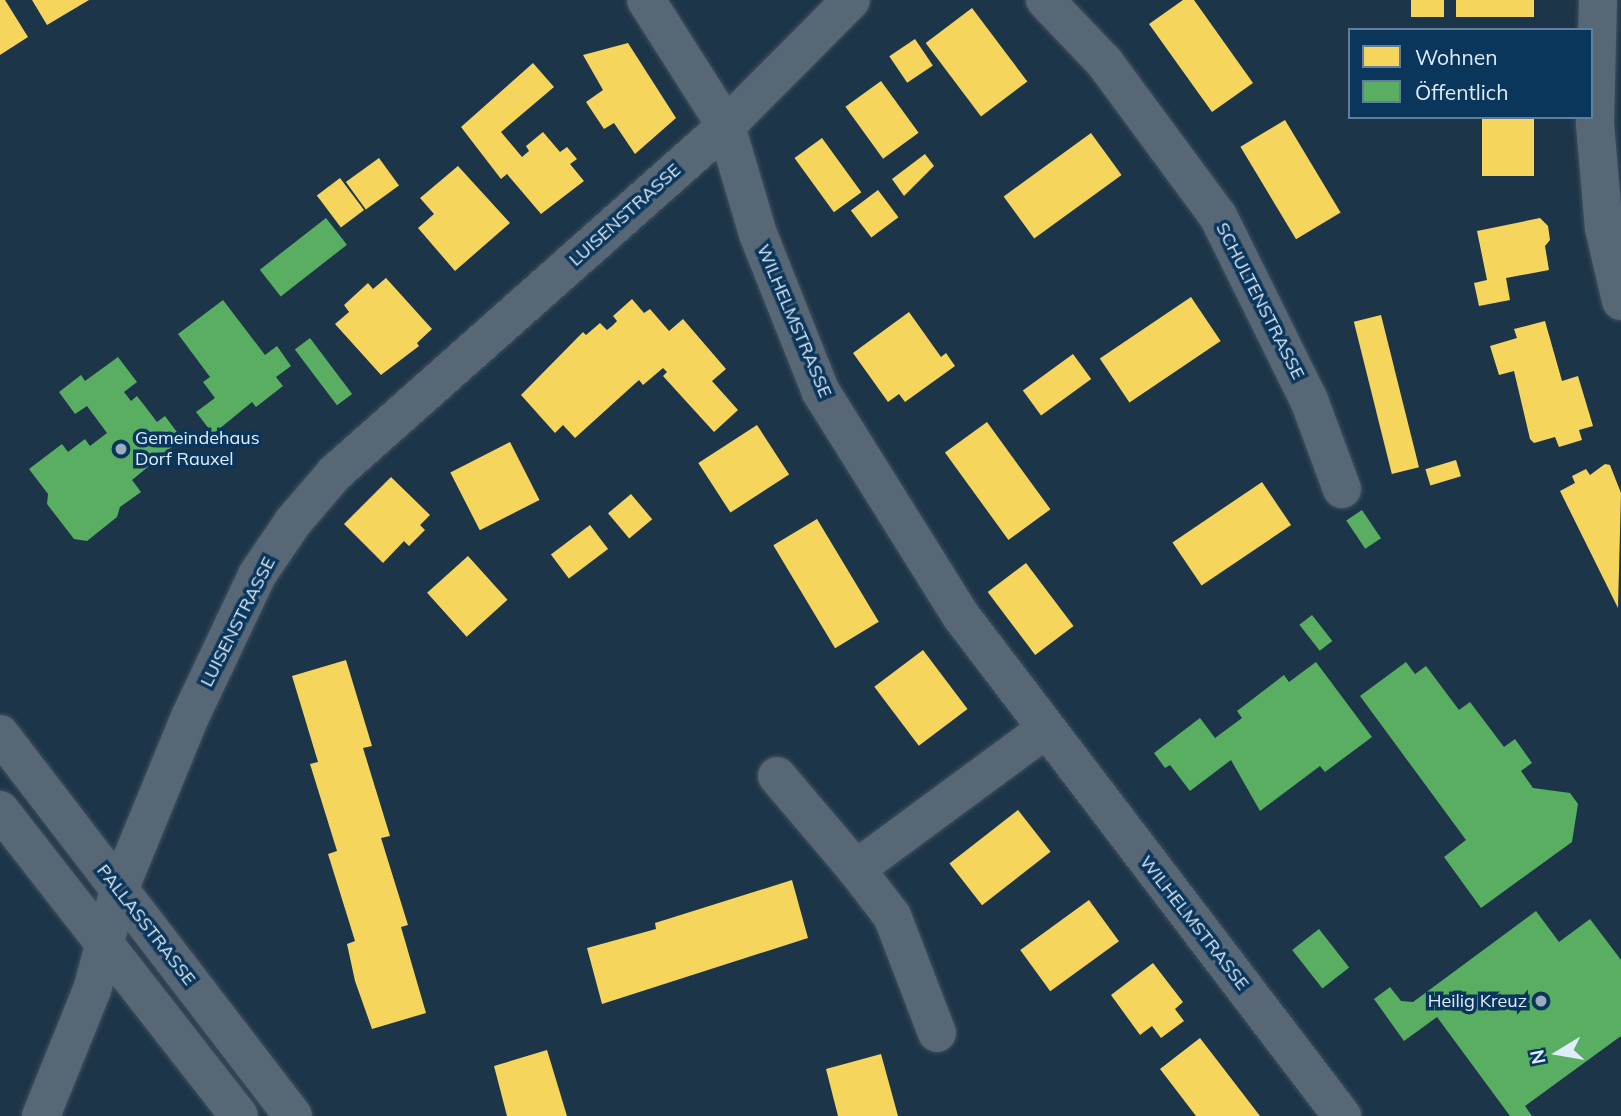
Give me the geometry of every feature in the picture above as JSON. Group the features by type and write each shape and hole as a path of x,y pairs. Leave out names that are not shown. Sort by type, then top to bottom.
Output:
{"street":[{"name":"WILHELMSTRASSE","path":"646,0 726,126 758,234 821,392 961,616 1342,1116"},
{"name":"LUISENSTRASSE","path":"41,1116 106,943 119,890 225,640 257,575 293,522 335,473 726,126 851,0"},
{"name":"SCHULTENSTRASSE","path":"1045,0 1105,63 1218,216 1297,374 1342,488"},
{"path":"1598,0 1595,124 1604,228 1621,301"},
{"path":"856,869 1046,729"},
{"name":"PALLASSTRASSE","path":"0,734 293,1116"},
{"path":"776,776 856,869 897,927 937,1032"},
{"path":"0,810 239,1116"}],"building: Wohnen":[{"path":"0,0 5,0 28,37 0,55"},
{"path":"32,0 89,0 47,25"},
{"path":"1183,0 1194,0 1253,83 1212,112 1149,24"},
{"path":"1411,0 1444,0 1444,17 1411,17"},
{"path":"1456,0 1534,0 1534,17 1456,17"},
{"path":"972,8 1027,81 981,116 926,43"},
{"path":"915,39 933,66 907,83 889,56"},
{"path":"628,43 676,118 635,154 614,123 604,129 586,102 603,90 583,55"},
{"path":"533,63 554,87 501,132 522,157 529,151 526,146 543,132 560,152 567,147 577,159 570,164 584,181 541,214 507,174 501,179 461,127"},
{"path":"881,81 919,133 883,159 845,107"},
{"path":"1482,119 1534,119 1534,176 1482,176"},
{"path":"1285,120 1341,213 1296,239 1240,147"},
{"path":"1091,133 1122,175 1034,239 1004,196"},
{"path":"822,138 861,192 834,212 794,158"},
{"path":"925,154 934,166 904,196 892,179"},
{"path":"379,158 399,186 366,210 346,182"},
{"path":"458,166 510,223 455,271 418,228 434,214 420,198"},
{"path":"340,178 364,210 341,227 317,195"},
{"path":"878,190 898,217 871,238 851,210"},
{"path":"1540,218 1548,226 1550,240 1545,246 1549,270 1506,278 1510,300 1479,306 1474,283 1487,280 1477,231"},
{"path":"386,278 432,329 417,343 419,346 381,375 335,324 349,312 344,305 368,283 373,289"},
{"path":"1191,297 1221,341 1129,402 1100,359"},
{"path":"632,299 644,313 650,309 669,331 683,319 726,369 712,381 738,410 714,432 663,376 667,372 663,368 643,385 639,380 575,438 563,425 555,433 521,395 583,332 586,335 600,323 607,330 612,326 617,321 613,316"},
{"path":"909,312 941,357 946,353 955,366 905,402 899,394 888,402 853,353"},
{"path":"1381,315 1419,467 1392,474 1354,322"},
{"path":"1545,321 1562,381 1578,376 1593,426 1579,430 1582,440 1559,447 1555,437 1534,443 1530,439 1514,371 1499,375 1490,346 1517,338 1514,329"},
{"path":"1073,354 1091,379 1041,416 1023,390"},
{"path":"987,422 1050,509 1008,540 945,453"},
{"path":"757,425 789,474 730,513 698,463"},
{"path":"510,442 540,500 480,530 450,472"},
{"path":"1456,460 1461,476 1430,486 1425,469"},
{"path":"1605,464 1610,465 1621,493 1618,608 1560,491 1575,483 1572,476 1586,469 1590,475"},
{"path":"391,477 430,515 420,525 425,530 409,546 404,541 383,563 344,524"},
{"path":"1262,482 1291,525 1202,586 1172,542"},
{"path":"631,494 652,519 629,539 608,513"},
{"path":"817,519 879,622 835,648 773,545"},
{"path":"590,525 608,549 569,578 551,554"},
{"path":"468,556 507,600 467,637 427,593"},
{"path":"1026,563 1074,626 1035,655 988,592"},
{"path":"923,650 968,709 919,746 874,687"},
{"path":"346,660 372,746 363,748 390,836 381,838 408,925 401,927 426,1013 372,1029 355,981 347,944 355,941 328,854 337,851 310,764 318,762 292,676"},
{"path":"1018,810 1051,852 982,905 949,864"},
{"path":"792,880 808,938 602,1004 587,948 656,929 655,923"},
{"path":"1089,900 1119,941 1050,991 1020,950"},
{"path":"1153,963 1183,1002 1175,1009 1184,1021 1161,1038 1152,1026 1140,1035 1111,995"},
{"path":"1200,1038 1260,1116 1196,1116 1160,1069"},
{"path":"547,1050 567,1116 507,1116 494,1066"},
{"path":"881,1054 898,1116 838,1116 826,1069"}],"building: Öffentlich":[{"path":"326,218 347,245 281,297 260,270"},
{"path":"223,300 265,355 277,346 291,366 276,377 283,386 256,407 252,402 213,434 196,412 215,398 203,382 210,377 178,334"},
{"path":"310,338 352,394 337,405 295,349"},
{"name":"Gemeindehaus Dorf Rauxel","path":"118,357 137,382 124,392 131,401 137,396 157,422 165,416 182,439 132,480 141,492 120,507 117,517 87,541 74,539 47,504 48,494 29,469 62,444 68,452 85,439 90,446 107,433 87,406 75,414 59,392 81,375 85,381"},
{"path":"1362,510 1381,538 1365,549 1346,521"},
{"path":"1312,615 1332,641 1320,651 1299,625"},
{"path":"1316,662 1372,737 1325,772 1320,766 1260,811 1231,760 1190,791 1170,765 1165,768 1154,753 1200,718 1215,738 1242,718 1237,711 1284,675 1289,682"},
{"path":"1406,662 1415,674 1426,666 1459,710 1470,702 1504,747 1515,739 1532,763 1521,771 1533,788 1570,793 1578,804 1572,842 1481,908 1444,857 1466,840 1360,696"},
{"path":"1536,911 1559,942 1590,919 1621,960 1621,1036 1525,1106 1532,1116 1510,1116 1437,1017 1404,1041 1374,999 1390,987 1401,1001 1413,1002"},
{"path":"1319,929 1349,968 1322,989 1292,950"}],"place":[{"name":"Gemeindehaus Dorf Rauxel","path":"121,449"},
{"name":"Heilig Kreuz","path":"1541,1001"}]}
